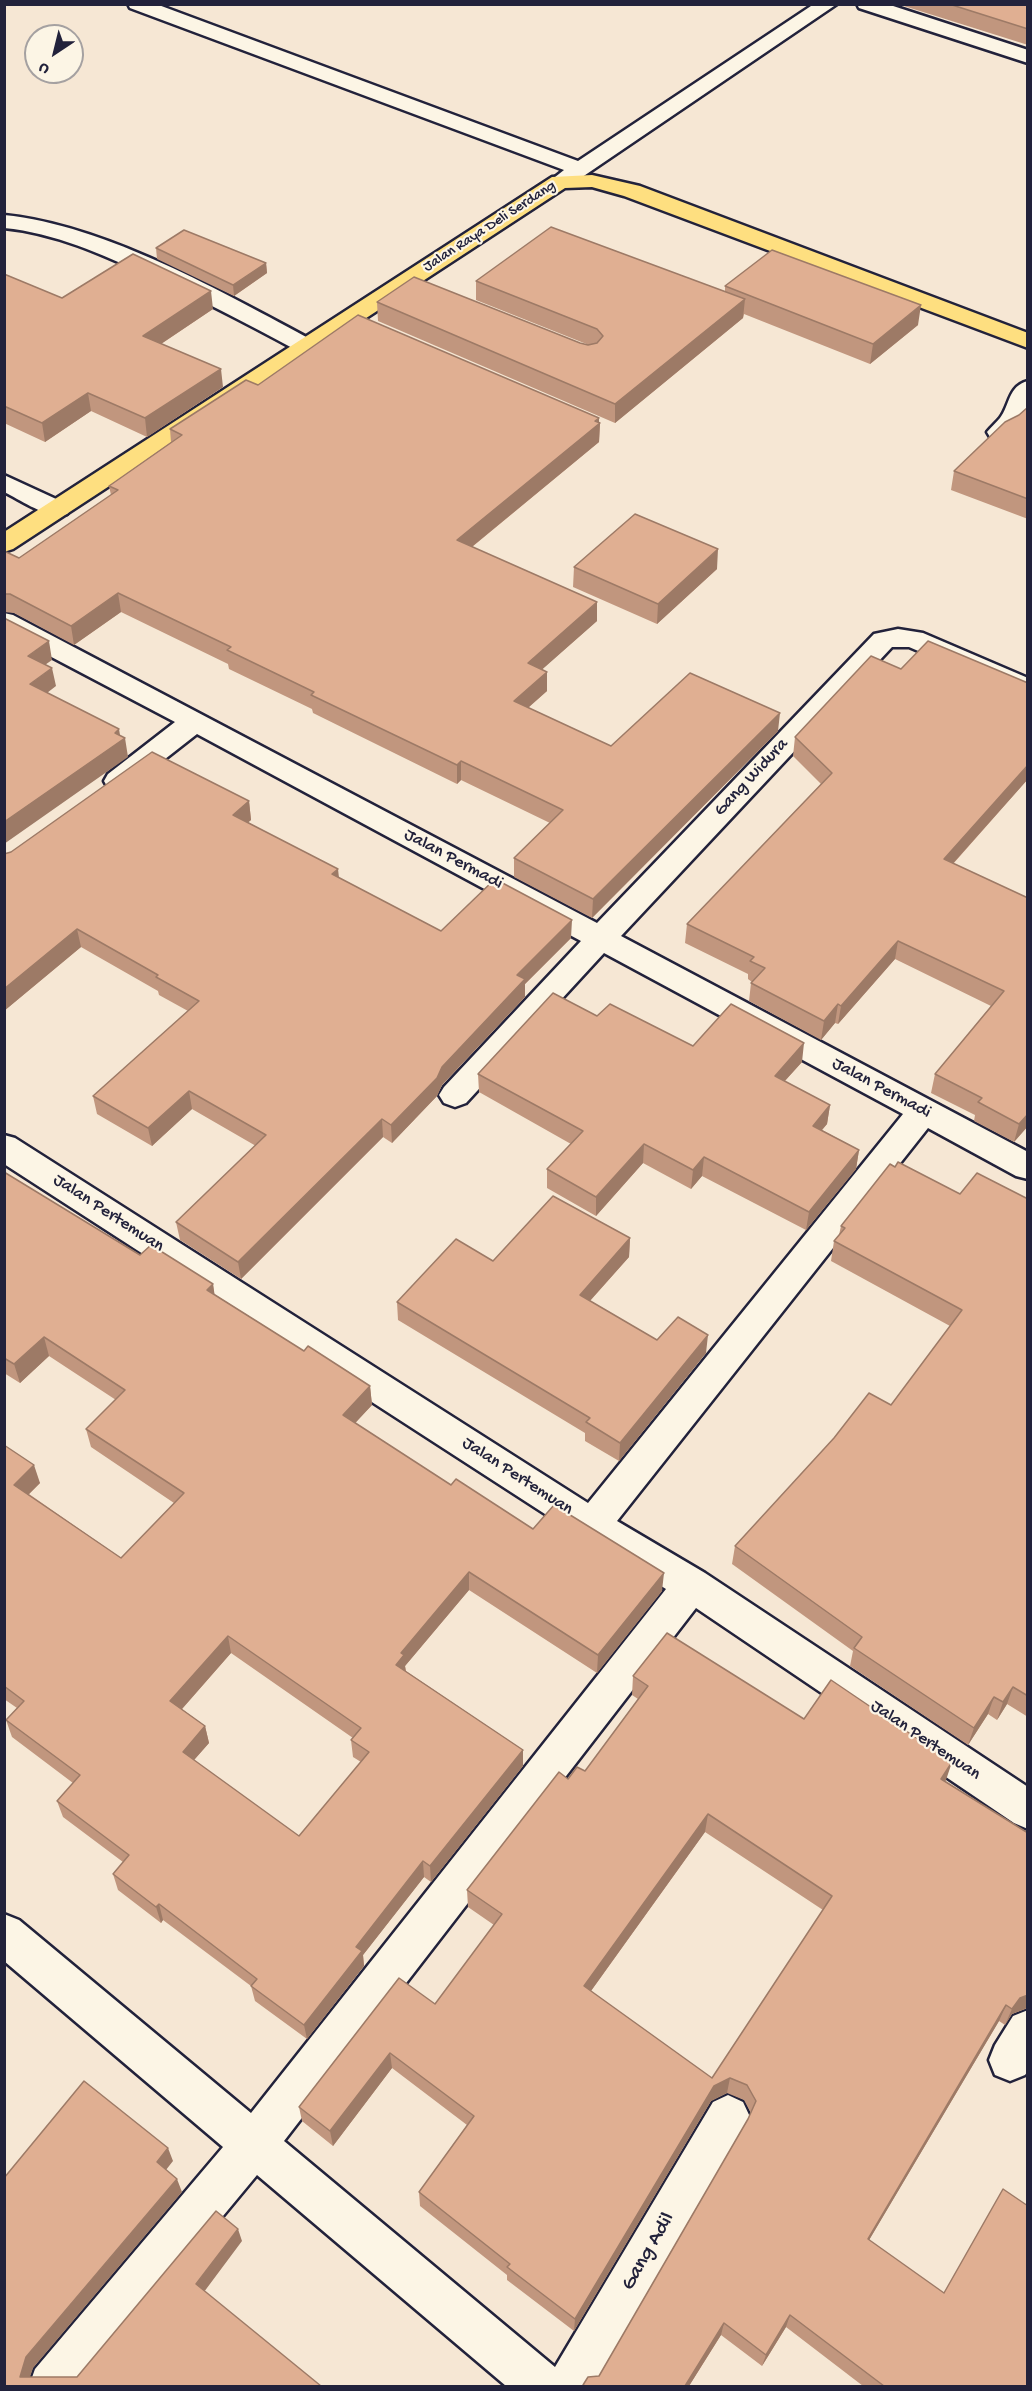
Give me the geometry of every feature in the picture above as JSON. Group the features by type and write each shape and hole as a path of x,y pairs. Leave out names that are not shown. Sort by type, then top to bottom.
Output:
{"main road":[{"name":"Jalan Raya Deli Serdang","path":"4,544 306,346 358,323 405,281 560,182 592,181 632,191 1028,341"}],"street":[{"path":"137,4 578,168"},
{"path":"560,182 828,4"},
{"path":"866,4 1028,57"},
{"path":"4,220 48,227 83,239 184,282 306,346"},
{"path":"405,281 427,290"},
{"path":"999,432 1013,418 1018,401 1028,388"},
{"path":"4,482 58,509"},
{"name":"Jalan Permadi","path":"4,621 1028,1167"},
{"name":"Gang Widura","path":"455,1095 883,640 914,639 1028,689"},
{"path":"93,799 195,721"},
{"path":"592,1525 923,1112"},
{"name":"Jalan Pertemuan","path":"4,1147 592,1525 692,1585 1028,1810"},
{"path":"52,2386 255,2143 692,1585"},
{"path":"4,1934 541,2386"},
{"name":"Gang Adil","path":"570,2386 728,2117"}],"building":[{"path":"949,4 1028,4 1028,29"},
{"path":"551,227 745,299 615,404 377,302 414,277 580,343 588,345 597,343 603,336 597,329 476,281"},
{"path":"184,230 266,263 233,285 156,248"},
{"path":"772,250 921,305 873,344 725,286"},
{"path":"133,254 211,291 143,336 221,369 145,418 88,393 42,423 4,406 4,274 62,298"},
{"path":"358,315 599,418 595,421 600,423 457,540 597,602 528,663 547,672 514,701 611,746 690,673 780,713 593,899 514,858 563,810 461,761 457,765 311,695 314,692 227,650 231,647 118,593 71,626 10,594 4,594 4,551 19,558 118,490 109,486 182,435 170,429 246,380 258,385"},
{"path":"1028,407 1028,499 954,471 1005,422"},
{"path":"635,514 718,549 658,604 574,567"},
{"path":"4,618 49,641 28,656 52,668 30,684 119,729 115,733 125,738 4,822"},
{"path":"928,641 1028,683 1028,765 944,859 1028,898 1028,1114 1019,1124 978,1102 982,1098 935,1074 1004,991 898,941 841,1006 838,1004 824,1021 751,983 765,968 750,961 754,957 687,924 832,773 795,737 871,656 901,669"},
{"path":"152,752 249,801 233,815 338,869 332,874 441,931 495,879 572,920 517,975 525,979 442,1067 437,1078 391,1125 382,1119 238,1262 176,1222 266,1135 189,1091 148,1128 93,1096 199,1001 77,929 4,989 4,854 11,852"},
{"path":"553,993 597,1016 610,1004 693,1046 731,1004 804,1043 775,1076 830,1105 813,1126 859,1150 809,1212 704,1157 693,1170 644,1144 596,1197 547,1169 583,1131 478,1074"},
{"path":"898,1162 960,1194 977,1173 1028,1199 1028,1696 1013,1687 1003,1702 994,1697 974,1728 854,1648 862,1637 735,1546 834,1438 869,1393 891,1405 962,1310 834,1241 845,1228 841,1226 890,1164 895,1167"},
{"path":"4,1172 140,1255 151,1245 213,1284 207,1290 304,1351 308,1346 370,1386 343,1415 451,1485 456,1479 533,1529 554,1505 664,1573 598,1655 469,1572 401,1653 404,1655 396,1665 523,1750 430,1866 423,1861 356,1947 362,1951 304,2025 251,1986 257,1979 159,1904 156,1907 113,1874 129,1855 57,1801 80,1775 6,1720 24,1701 4,1686 4,1445 34,1465 14,1485 121,1558 184,1493 86,1429 125,1390 44,1337 14,1364 4,1358","holes":["228,1636 361,1728 351,1740 369,1752 299,1836 183,1752 205,1726 170,1701"]},
{"path":"553,1196 630,1238 580,1295 657,1340 678,1317 708,1335 620,1443 586,1422 590,1418 397,1302 456,1239 493,1261"},
{"path":"667,1633 804,1719 831,1680 952,1762 941,1779 1028,1833 1028,1995 1020,1998 1012,2009 1006,2005 868,2239 944,2293 1003,2189 1028,2206 1028,2386 884,2386 790,2315 766,2355 724,2323 685,2386 583,2385 588,2377 599,2376 748,2119 756,2101 747,2085 730,2078 714,2086 575,2319 507,2267 510,2264 419,2192 474,2116 390,2053 330,2131 299,2107 399,1978 435,2004 502,1914 467,1890 559,1772 568,1779 577,1767 585,1771 648,1686 633,1676","holes":["708,1814 832,1896 712,2078 584,1986"]},
{"path":"84,2081 168,2148 157,2162 177,2179 26,2357 20,2377 77,2377 216,2211 238,2229 196,2284 321,2386 4,2386 4,2178"}]}
